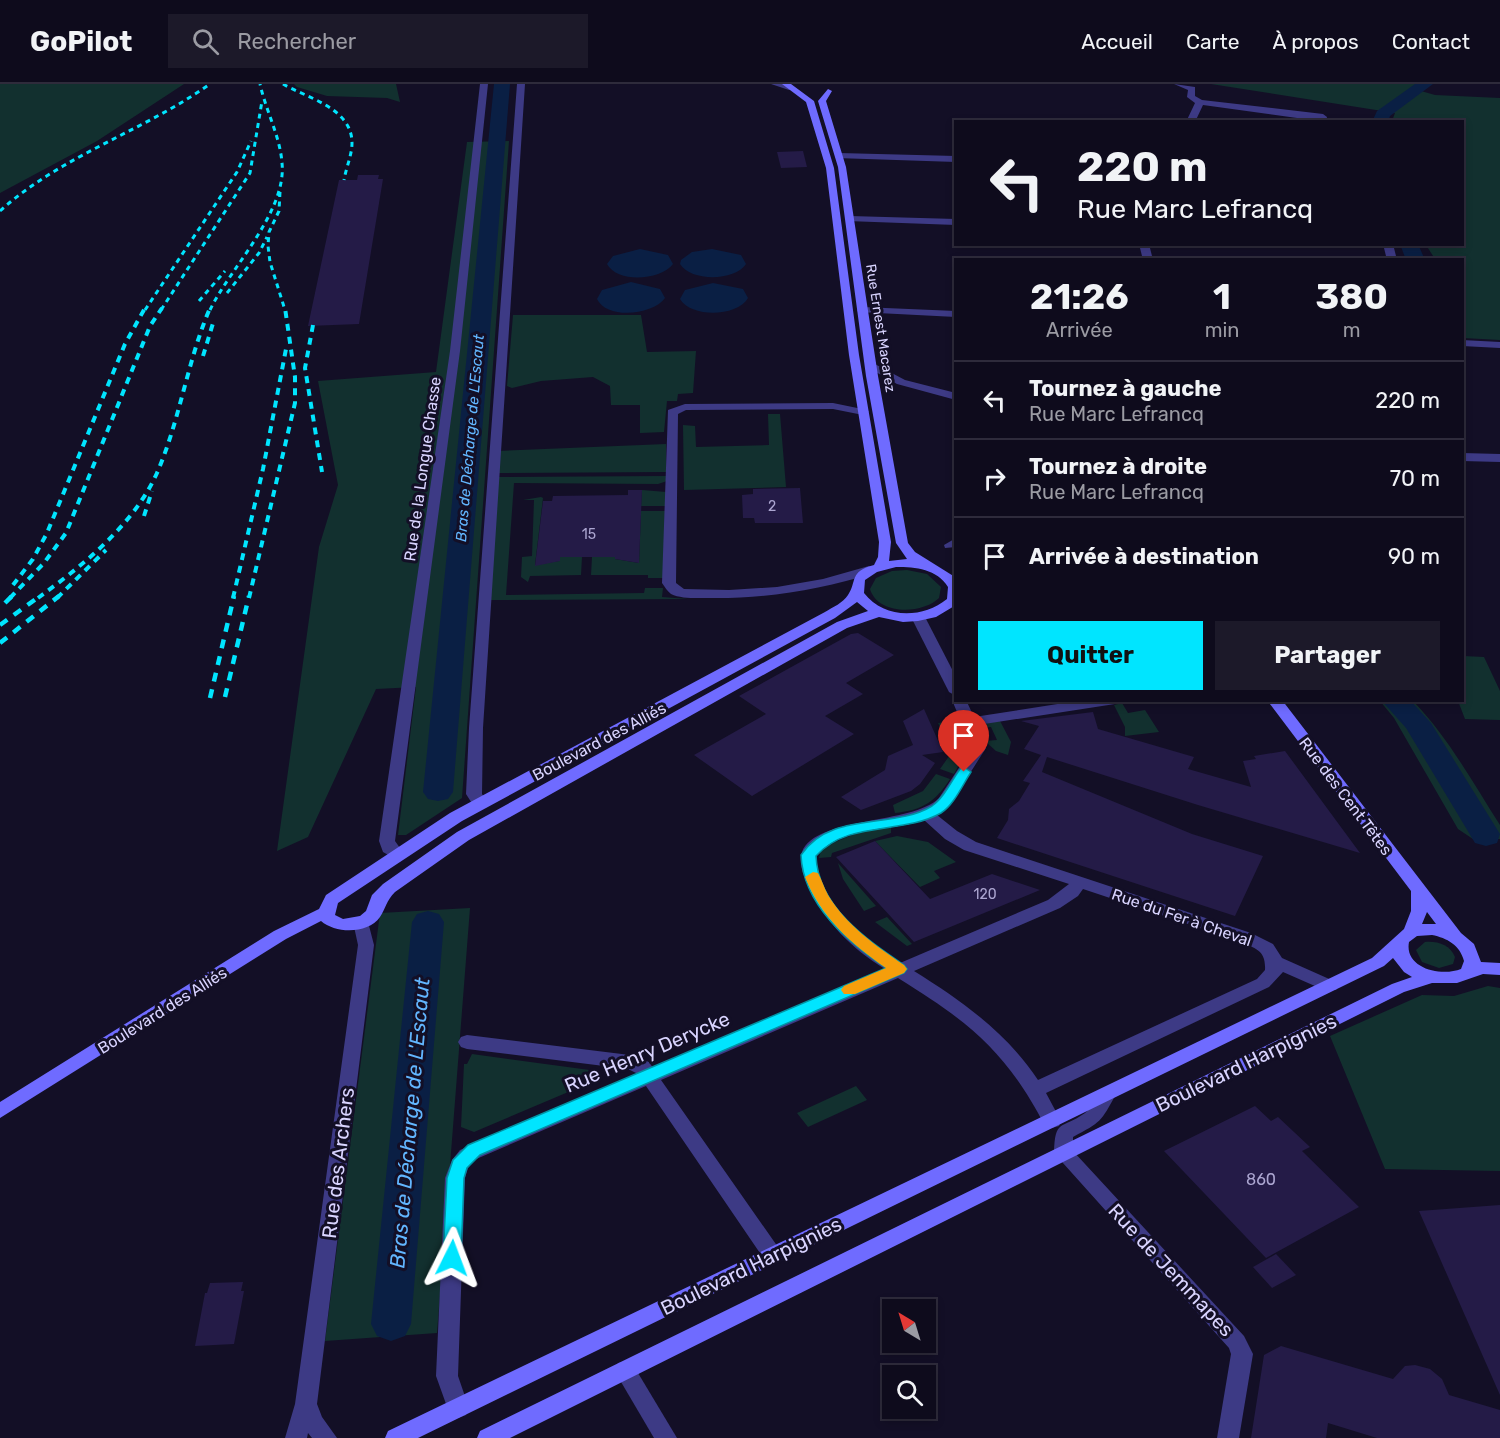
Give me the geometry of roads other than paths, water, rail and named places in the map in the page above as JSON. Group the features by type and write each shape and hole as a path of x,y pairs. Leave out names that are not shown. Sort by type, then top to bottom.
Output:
{"main road":[{"name":"Rue Ernest Macarez","path":"791,88 832,88"},
{"name":"Rue Ernest Macarez","path":"791,88 810,101 830,168 863,412 885,542 885,553 874,568 859,579 857,593"},
{"name":"Rue Ernest Macarez","path":"832,88 822,101 839,156 875,392 902,543 910,555 950,579 954,588"},
{"path":"874,568 902,562 954,574"},
{"name":"Boulevard des Alliés","path":"0,1111 280,935 326,912 330,901 397,855 480,804 830,615 852,601 857,593"},
{"path":"857,593 867,605 881,612 918,617 944,609 952,600 954,593"},
{"name":"Boulevard des Alliés","path":"362,922 373,914 376,903 402,878 495,817 842,625 881,612"},
{"name":"Rue des Cent Têtes","path":"1276,702 1455,937"},
{"path":"342,894 364,892 376,903"},
{"path":"1419,892 1419,911 1405,938 1400,954 1406,963 1430,977 1451,980 1482,968 1500,969"},
{"path":"326,912 329,919 336,924 362,922"},
{"path":"1405,938 1429,929 1455,937 1469,949 1500,959"},
{"name":"Boulevard Harpignies","path":"396,1438 1330,986 1381,960 1405,938"},
{"path":"1467,974 1473,963 1469,949"},
{"name":"Boulevard Harpignies","path":"488,1438 1405,985 1430,977"}],"street":[{"name":"Rue de la Longue Chasse","path":"397,855 389,848 387,841 455,351 484,84"},
{"path":"480,804 474,794 476,728 521,84"},
{"path":"775,84 791,88"},
{"path":"1178,84 1192,89 1191,98 1200,102 1323,117 1322,120"},
{"path":"1191,120 1200,102"},
{"path":"839,156 954,159"},
{"path":"850,219 954,222"},
{"path":"862,310 954,314"},
{"path":"1464,343 1500,345"},
{"path":"871,365 889,377 954,396"},
{"path":"875,392 894,384 917,387"},
{"path":"863,412 833,406 685,407 672,412 669,582 672,588 682,593 774,592 843,579 874,568"},
{"path":"1464,457 1500,458"},
{"path":"918,617 954,689"},
{"path":"960,702 979,744 977,752 944,802 927,814 861,826 821,841 808,855 809,865 820,894 836,918 867,948 978,1023 1005,1050 1052,1120"},
{"path":"970,722 1102,702"},
{"name":"Rue du Fer à Cheval","path":"927,814 964,843 1245,937 1267,948 1276,962 1330,986"},
{"name":"Rue Henry Derycke","path":"458,1408 447,1376 455,1178 459,1165 467,1155 482,1146 1054,904 1072,892 1078,882"},
{"name":"Rue des Archers","path":"296,1438 306,1404 366,945 362,922"},
{"path":"1034,1090 1263,983 1274,972 1276,962"},
{"path":"467,1042 630,1062 644,1067 773,1256"},
{"path":"1063,1153 1064,1133 1094,1117 1107,1094"},
{"name":"Rue de Jemmapes","path":"1063,1153 1237,1342 1242,1354 1228,1438"},
{"path":"625,1370 666,1438"},
{"path":"306,1404 313,1423 326,1438"}],"water":[{"path":"640,249 668,255 673,264 659,274 640,278 620,275 607,264 613,256"},
{"path":"712,249 741,255 746,264 733,274 713,277 693,274 680,264 681,260 692,252"},
{"path":"631,282 660,289 665,298 651,308 630,313 610,310 602,306 597,299 602,290"},
{"path":"713,283 743,289 748,298 734,309 714,313 694,310 680,299 685,290"}],"waterway":[{"name":"Bras de Décharge de L'Escaut","path":"438,792 502,84"},
{"path":"1381,120 1383,114 1425,84"},
{"path":"1410,246 1415,258"},
{"path":"1396,702 1417,723 1486,836"},
{"name":"Bras de Décharge de L'Escaut","path":"391,1324 428,922"}],"railway":[{"path":"0,211 49,174 184,101 210,84"},
{"path":"210,310 267,220 276,201 281,182 281,153 260,84"},
{"path":"283,84 326,106 345,121 352,143 344,180"},
{"path":"161,310 250,173 262,101"},
{"path":"145,310 237,172 251,141"},
{"path":"280,192 279,211 269,232 268,246 270,262 285,310"},
{"path":"227,293 259,253 267,237"},
{"path":"199,301 225,271"},
{"path":"13,585 33,559 47,533 125,344 145,308"},
{"path":"10,598 44,563 66,533 150,326 162,308"},
{"path":"38,598 105,543 121,527 147,492 165,453 195,349 210,308"},
{"path":"249,598 295,403 295,377 285,308"},
{"path":"203,356 214,320"},
{"path":"313,325 305,368 322,472"},
{"path":"233,598 263,469 286,349"},
{"path":"144,516 152,491"},
{"path":"57,598 106,550"},
{"path":"0,625 40,596"},
{"path":"0,643 59,596"},
{"path":"210,698 234,596"},
{"path":"225,697 249,596"},
{"path":"5,603 10,598"}]}
